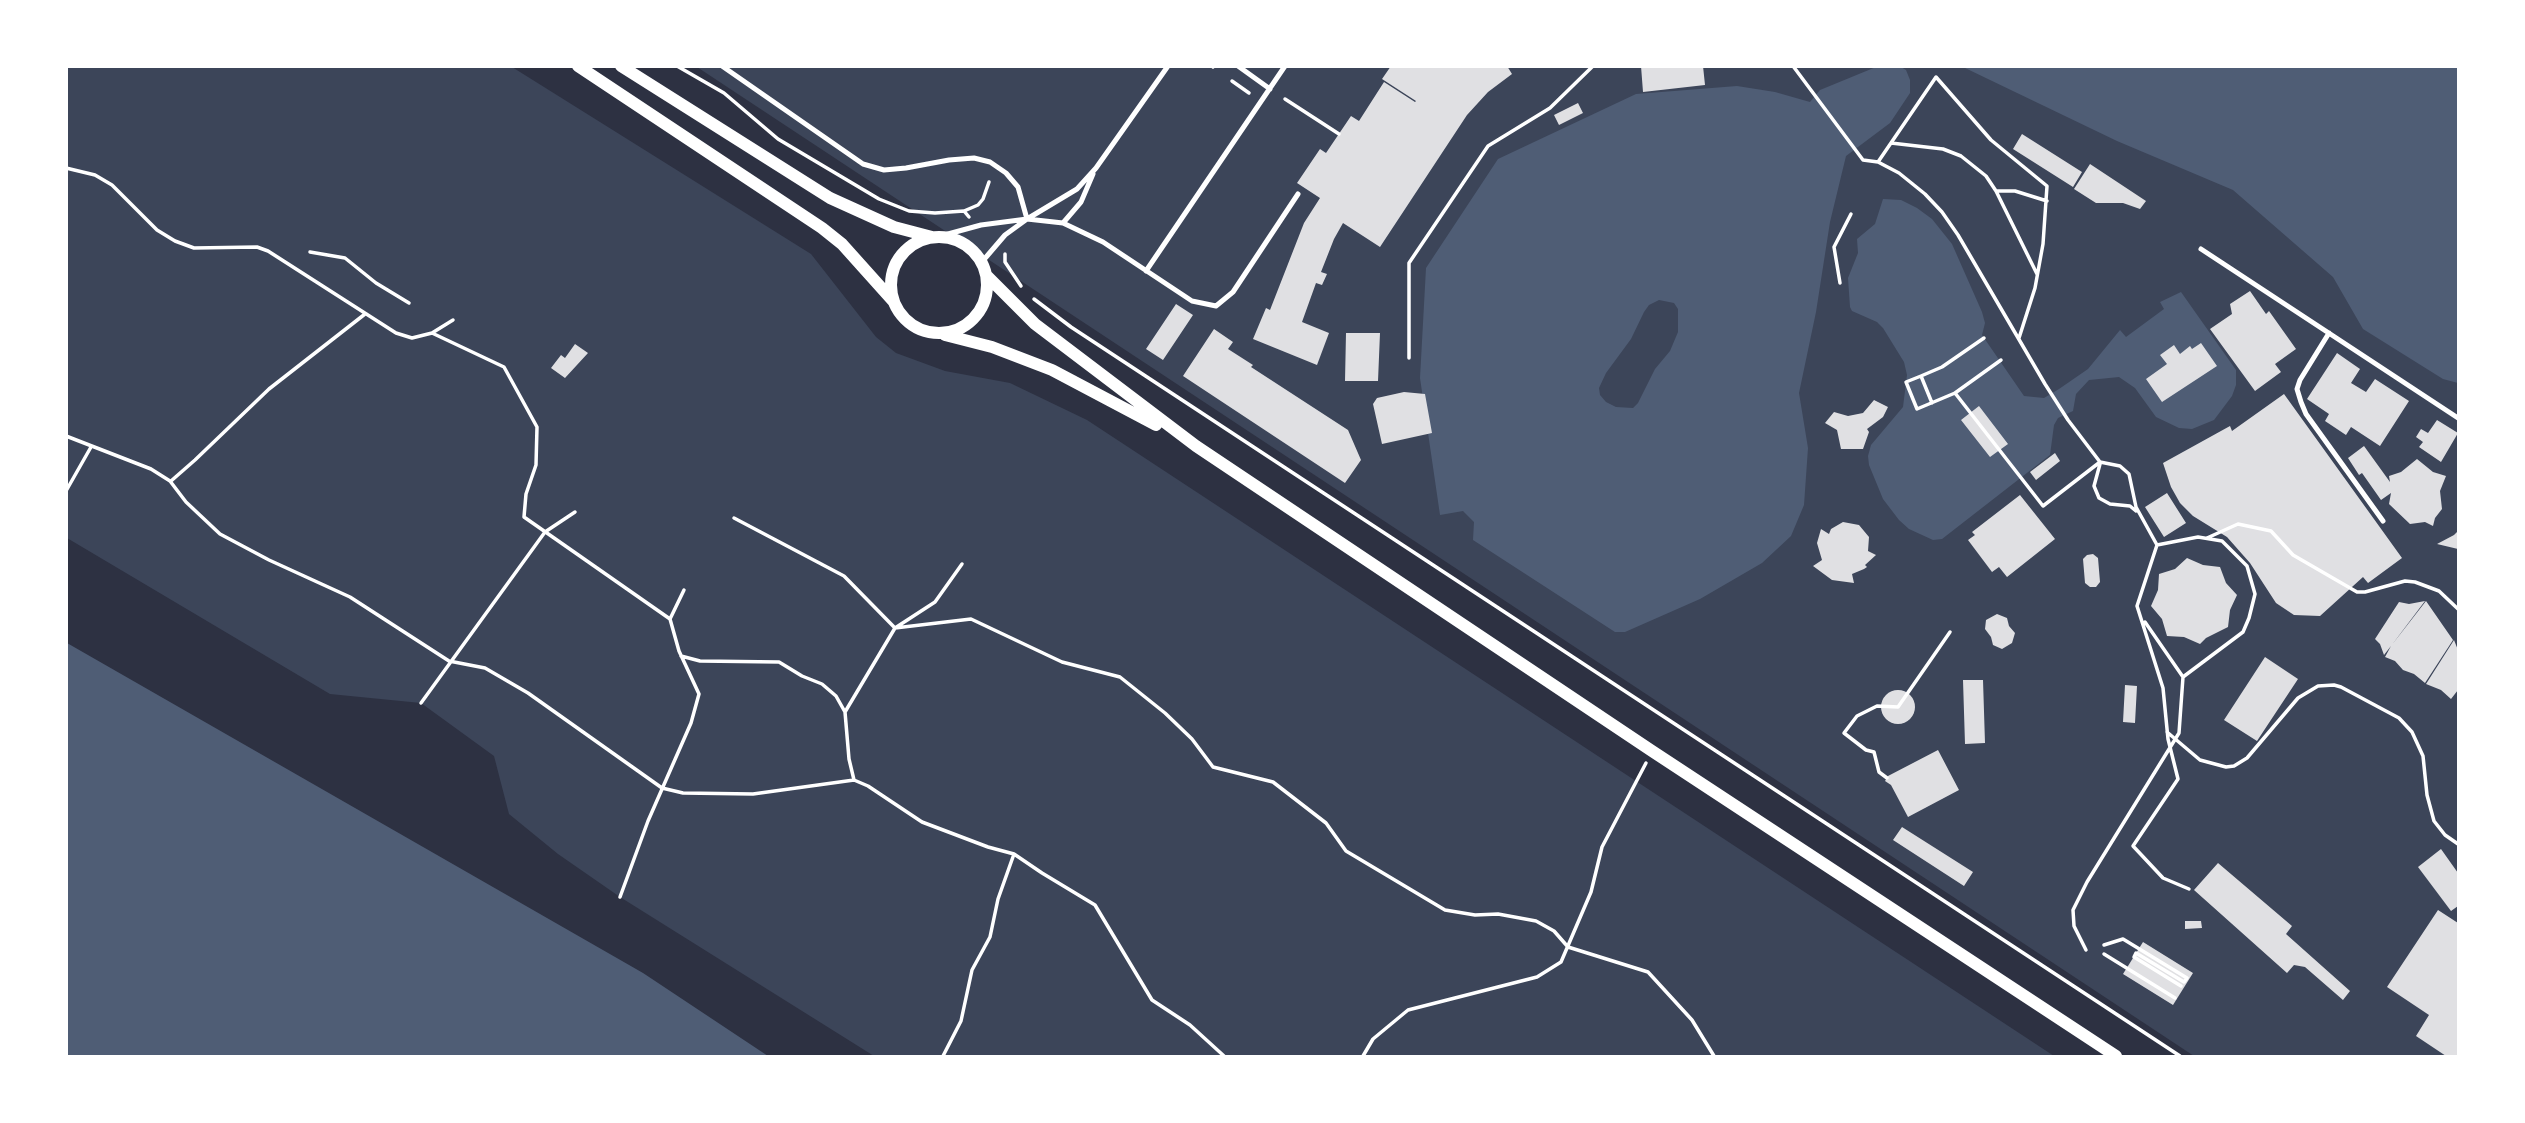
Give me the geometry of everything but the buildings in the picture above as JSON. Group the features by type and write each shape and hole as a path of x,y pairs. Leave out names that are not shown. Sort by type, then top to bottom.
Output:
{"street":[{"path":"578,66 822,228 842,244 912,326 925,332 992,347 1052,370 1196,446"},
{"path":"621,66 830,198 884,223 963,243 974,252 983,269 1035,324 1196,446 1652,751 2116,1056"},
{"path":"894,302 892,272 899,259 909,247 934,237"},
{"path":"940,334 960,328 976,315 984,303 987,289 983,269"}],"lane":[{"path":"722,66 863,164 884,170 974,158 990,162 1006,173 1018,187 1027,219"},
{"path":"983,269 998,242 1027,219 1077,189 1096,168 1168,66"},
{"path":"1238,66 1270,89"},
{"path":"1146,271 1285,66"},
{"path":"1063,223 1081,202 1096,168"},
{"path":"934,237 977,226 1027,219 1063,223 1103,242 1192,301 1216,306 1233,292 1298,194"},
{"path":"2201,249 2459,418"},
{"path":"2329,334 2297,389 2306,414 2382,521"}],"path":[{"path":"677,66 724,93 778,139 879,199 909,211 964,211 978,205 989,182"},
{"path":"1409,358 1409,263 1488,146 1550,108 1593,66"},
{"path":"1793,66 1860,157 1867,162 1878,162 1917,186 1942,212 2068,420 2100,462 2120,466 2132,480 2133,497 2157,545 2137,606 2163,688 2167,732 2178,779 2133,846 2163,878 2189,889"},
{"path":"1878,162 1936,77 1991,140 2047,186 2037,274 2018,340"},
{"path":"1232,81 1249,93"},
{"path":"1285,99 1339,134"},
{"path":"1891,144 1943,149 1962,156 1986,177 1996,191 2037,274"},
{"path":"66,168 96,175 112,185 157,230 176,241 194,248 257,247 268,251 396,333 412,338 432,334 453,320"},
{"path":"1996,191 2015,191 2047,201"},
{"path":"964,211 977,226"},
{"path":"1840,283 1834,247 1851,214"},
{"path":"998,242 1006,249 1005,262 1023,288"},
{"path":"310,252 345,258 376,283 409,303"},
{"path":"1030,296 1071,327 2180,1056"},
{"path":"170,481 269,389 365,314"},
{"path":"432,334 504,368 537,427 536,465 526,494 524,517 670,619 681,656 699,694 691,723 662,788 620,897"},
{"path":"1984,338 1942,367 1906,382 1917,409 1955,393 2001,360"},
{"path":"1921,376 1932,403"},
{"path":"1955,393 2043,506 2100,462"},
{"path":"66,436 151,469 170,481 186,502 220,534 268,560 350,597 449,661 485,668 528,693 662,788 682,793 753,794 854,780 868,786 922,822 1014,854 1096,905 1152,1000 1190,1025 1224,1056"},
{"path":"66,491 91,447"},
{"path":"2100,462 2094,486 2099,498 2130,506 2140,514"},
{"path":"421,703 544,532 575,513"},
{"path":"734,518 844,576 895,628"},
{"path":"2157,545 2207,538 2238,524 2271,531 2293,555 2357,592 2405,581 2415,582 2439,592 2459,609"},
{"path":"2183,677 2243,632 2255,594 2247,566 2222,541 2207,538"},
{"path":"845,712 895,628 935,602 962,564"},
{"path":"670,619 684,590"},
{"path":"2086,950 2072,917 2073,910 2087,882 2179,733 2183,677 2141,618"},
{"path":"895,628 971,619 1062,662 1120,677 1192,738 1213,767 1273,782 1326,823 1346,851 1445,910 1475,915 1498,914 1536,921 1554,931 1568,947 1648,972 1692,1020 1714,1056"},
{"path":"1886,778 1880,772 1874,752 1866,750 1844,733 1857,716 1877,706 1898,707 1950,632"},
{"path":"681,656 700,661 779,662 822,684 836,696 845,712 849,759 854,780"},
{"path":"2167,732 2200,760 2234,766 2247,758 2278,719 2310,689 2327,685 2342,687 2399,718 2412,732 2423,756 2427,795 2434,821 2445,835 2459,844"},
{"path":"1363,1056 1373,1040 1408,1010 1537,977 1561,962 1591,892 1602,847 1652,751"},
{"path":"943,1056 961,1021 972,970 990,937 998,899 1014,854"},
{"path":"2104,944 2123,939 2187,978 2184,982 2136,953 2134,957 2181,986"},
{"path":"2105,954 2175,998"}],"shaded area":[{"path":"66,67 512,67 811,254 876,337 896,353 945,371 1010,383 1087,420 2054,1056 874,1056 620,897 558,854 509,814 494,756 421,703 330,694 67,538"},
{"path":"697,67 2053,67 2458,321 2458,1056 2194,1056"},
{"path":"1876,67 1901,67 1906,70 1910,80 1910,93 1890,123 1846,156 1830,222 1816,312 1799,393 1808,448 1804,505 1791,536 1762,563 1700,599 1625,632 1615,632 1473,540 1474,522 1463,511 1440,515 1420,378 1426,268 1498,159 1636,94 1737,86 1775,92 1810,102 1820,90","holes":["1659,300 1674,303 1678,309 1678,332 1670,351 1655,369 1638,403 1633,408 1616,407 1606,402 1600,395 1599,388 1606,373 1631,339 1644,312 1649,305"]},
{"path":"1963,67 2458,67 2458,383 2443,379 2363,329 2333,277 2233,190 2117,141"},
{"path":"1883,199 1901,200 1917,208 1932,219 1952,244 1982,312 1985,323 1982,335 2024,396 2044,398 2059,389 2088,369 2120,330 2126,337 2164,309 2160,302 2181,292 2236,370 2236,385 2232,396 2214,420 2192,429 2179,428 2156,417 2135,388 2119,377 2089,380 2076,394 2073,411 2058,418 2054,425 2050,455 1942,539 1933,540 1909,529 1883,499 1868,456 1871,445 1903,407 1907,375 1904,362 1883,328 1877,322 1852,311 1850,307 1848,278 1858,253 1857,239 1875,224"},
{"path":"67,643 643,973 768,1056 67,1056"}]}
